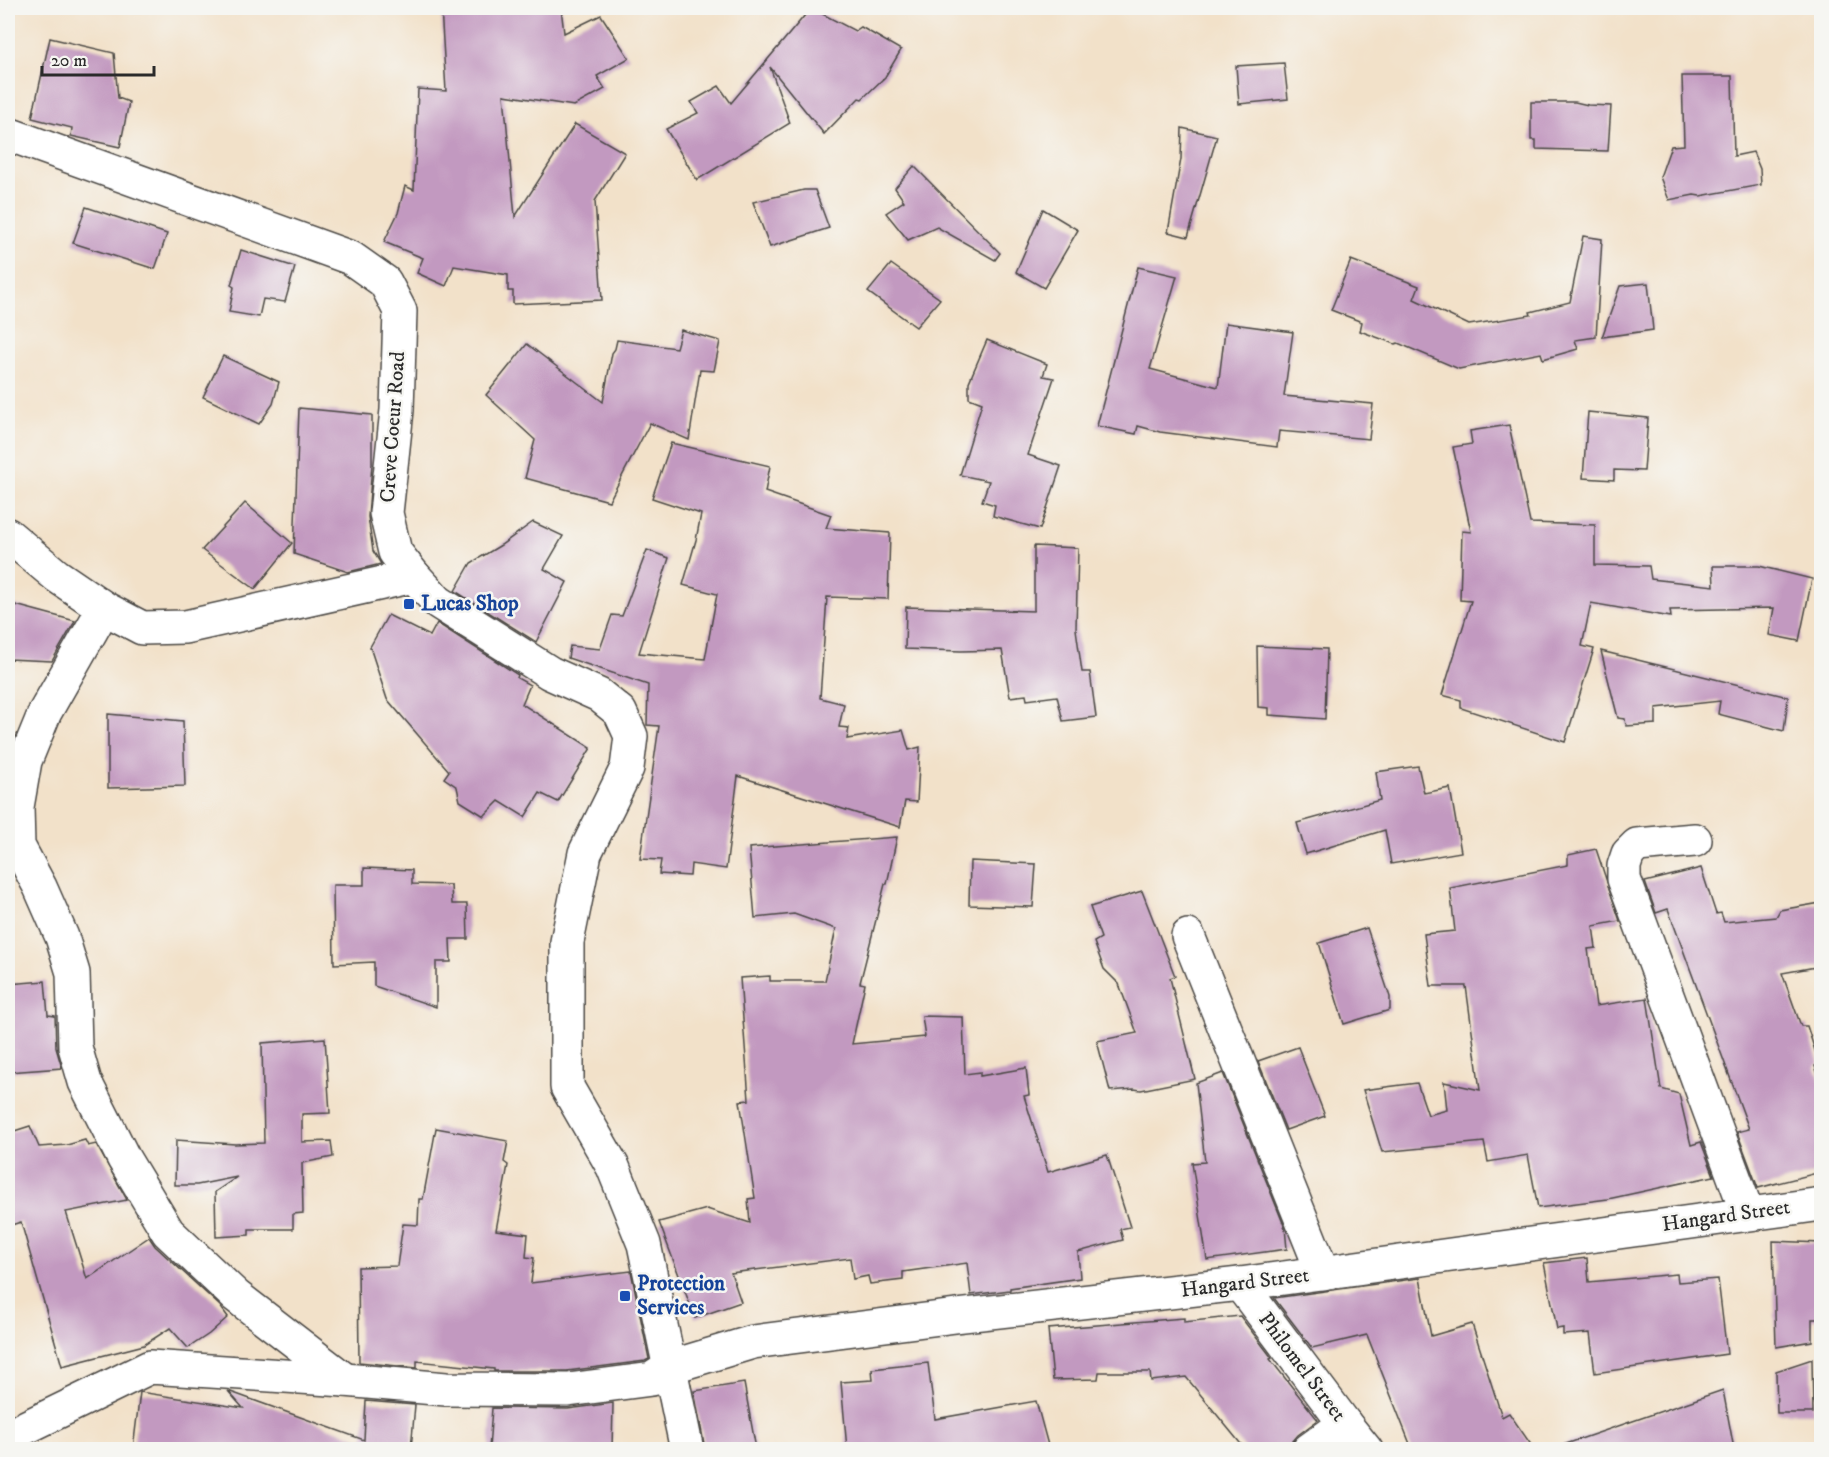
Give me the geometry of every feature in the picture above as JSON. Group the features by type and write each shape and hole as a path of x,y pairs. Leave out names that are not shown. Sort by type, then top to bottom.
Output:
{"street":[{"name":"Creve Coeur Road","path":"8,134 351,258 385,282 400,311 397,410 386,513 395,552 438,602 550,673 599,695 620,712 631,736 627,768 585,853 567,942 567,1087 613,1167 644,1244 687,1449"},
{"path":"8,535 57,576 104,608 142,628 185,627 414,576"},
{"path":"104,608 45,712 26,761 17,807 13,848 40,887 62,937 73,973 75,1047 84,1082 124,1159 168,1232 236,1296 345,1380"},
{"path":"1695,840 1637,845 1628,854 1624,866 1624,879 1747,1212"},
{"path":"1188,936 1323,1273"},
{"name":"Hangard Street","path":"8,1436 150,1367 446,1389 568,1390 652,1379 670,1367 753,1342 956,1316 1240,1284 1747,1212 1821,1204"},
{"name":"Philomel Street","path":"1240,1284 1366,1449"},
{"path":"1309,1449 1345,1424"}],"building":[{"path":"441,8 561,8 564,33 601,15 629,58 597,76 605,89 574,106 504,95 515,217 575,124 625,153 595,201 602,300 513,304 513,291 508,291 508,275 454,266 446,286 417,273 423,258 384,242 398,213 405,186 414,190 418,89 446,91"},
{"path":"811,8 855,31 861,27 901,50 885,77 862,99 859,98 824,134 770,67 790,123 697,180 666,129 698,113 691,102 719,86 731,103"},
{"path":"50,38 114,53 118,98 129,102 120,147 71,136 72,128 32,118"},
{"path":"1284,63 1288,99 1239,104 1236,66"},
{"path":"1682,76 1732,76 1734,156 1753,152 1760,169 1761,185 1669,200 1660,177 1671,146 1684,145"},
{"path":"1531,102 1575,102 1611,106 1608,151 1536,149 1536,140 1531,140"},
{"path":"1182,128 1217,136 1188,237 1168,232 1181,159"},
{"path":"914,166 1000,253 995,260 937,227 908,240 886,213 904,201 895,188"},
{"path":"804,190 815,190 829,228 770,247 753,202"},
{"path":"86,207 167,234 155,269 73,243"},
{"path":"1043,209 1078,230 1044,288 1016,272"},
{"path":"1583,236 1602,239 1596,337 1575,340 1578,349 1543,359 1541,353 1459,369 1398,343 1395,344 1360,331 1362,322 1331,310 1351,260 1419,286 1414,299 1469,325 1531,315 1530,312 1570,302"},
{"path":"241,250 295,267 285,302 263,299 259,317 229,312 234,287 231,285"},
{"path":"891,264 940,299 916,327 868,292"},
{"path":"1138,267 1177,276 1150,369 1218,387 1226,323 1293,332 1284,396 1373,404 1369,439 1279,431 1277,447 1160,432 1138,426 1136,434 1097,426"},
{"path":"1648,283 1653,330 1602,337 1620,286"},
{"path":"681,330 720,341 714,371 700,370 689,440 650,423 609,501 525,478 535,440 486,395 527,344 603,402 612,353 617,340 676,348"},
{"path":"987,340 1047,364 1043,376 1054,378 1028,455 1061,466 1040,529 993,516 995,505 982,501 989,481 960,475 982,403 969,398 969,382"},
{"path":"223,356 279,382 273,404 259,424 203,397"},
{"path":"299,408 372,415 372,464 368,517 373,551 381,564 348,572 294,554"},
{"path":"1588,412 1648,418 1644,471 1614,470 1614,480 1583,478"},
{"path":"1509,425 1530,523 1595,525 1595,565 1649,566 1651,579 1714,586 1713,566 1759,566 1812,579 1799,641 1769,635 1774,608 1670,610 1671,617 1591,603 1582,646 1594,649 1565,742 1461,708 1461,700 1442,695 1471,601 1460,600 1462,531 1471,532 1453,447 1472,444 1470,431"},
{"path":"671,443 770,466 765,492 831,515 826,528 890,533 888,599 827,597 820,698 844,704 839,727 849,728 847,739 903,730 909,750 920,747 917,802 905,801 900,827 738,776 726,869 691,864 690,876 659,874 661,860 640,859 659,726 647,725 648,685 568,658 570,646 600,649 612,615 622,616 647,550 669,558 639,653 705,659 717,594 683,585 701,514 652,498"},
{"path":"245,503 292,543 255,589 202,550"},
{"path":"533,522 563,536 544,569 567,582 536,642 455,591 471,563"},
{"path":"1034,546 1078,548 1076,629 1082,672 1090,672 1096,717 1063,721 1057,696 1027,700 1026,695 1010,697 1002,650 905,649 906,607 1034,611"},
{"path":"8,603 75,621 52,661 8,659"},
{"path":"388,615 430,636 437,623 518,675 517,678 530,685 522,704 591,748 558,802 540,793 525,817 499,801 484,816 460,801 457,787 444,778 449,771 387,699 370,647"},
{"path":"1257,646 1327,649 1325,719 1269,715 1269,708 1258,707"},
{"path":"1601,651 1788,697 1784,731 1718,714 1720,701 1656,708 1656,724 1626,726 1625,719 1618,718"},
{"path":"108,714 183,721 185,786 108,788"},
{"path":"1418,766 1424,793 1450,788 1461,852 1391,864 1385,830 1306,854 1297,823 1380,800 1376,772"},
{"path":"897,837 887,884 885,884 860,983 865,984 852,1044 925,1037 922,1016 963,1017 965,1074 980,1072 980,1076 1026,1068 1029,1095 1024,1096 1048,1172 1107,1155 1130,1227 1120,1229 1123,1240 1078,1252 1080,1278 971,1295 967,1263 903,1272 903,1280 870,1284 868,1276 853,1279 850,1258 731,1273 741,1302 695,1318 659,1222 707,1209 750,1223 748,1199 755,1198 740,1101 749,1100 740,978 770,976 770,981 825,981 836,929 794,914 755,918 749,848"},
{"path":"1596,849 1620,921 1593,926 1596,948 1588,949 1596,1006 1647,998 1661,1089 1679,1094 1691,1145 1701,1142 1714,1176 1608,1199 1538,1208 1528,1155 1488,1162 1484,1142 1382,1152 1363,1090 1417,1083 1428,1115 1447,1110 1444,1082 1480,1090 1466,986 1431,986 1424,934 1455,931 1450,888 1568,865 1568,855"},
{"path":"970,861 1036,864 1033,907 969,905"},
{"path":"364,868 412,870 412,884 451,885 452,904 467,904 468,939 450,939 451,962 436,962 436,1007 374,986 374,962 334,964 333,885 364,885"},
{"path":"1701,868 1716,914 1721,913 1724,922 1776,917 1780,910 1821,903 1821,966 1782,973 1801,1026 1807,1026 1819,1063 1815,1066 1821,1083 1821,1172 1758,1188 1737,1132 1749,1129 1668,909 1656,913 1645,882"},
{"path":"1142,891 1175,976 1170,978 1195,1079 1141,1090 1110,1091 1097,1041 1137,1033 1119,984 1104,969 1094,942 1101,938 1090,907"},
{"path":"1367,928 1390,997 1390,1010 1344,1024 1319,943"},
{"path":"45,981 48,1015 55,1016 56,1048 62,1068 8,1072 8,984"},
{"path":"325,1038 330,1113 302,1114 302,1142 331,1141 333,1157 302,1163 303,1213 293,1214 293,1229 249,1229 249,1235 216,1237 215,1192 237,1177 197,1185 175,1185 176,1140 235,1144 264,1143 262,1043"},
{"path":"1298,1047 1325,1116 1286,1130 1258,1061"},
{"path":"1223,1073 1285,1228 1287,1249 1207,1260 1192,1163 1205,1162 1196,1083"},
{"path":"30,1126 39,1147 67,1145 85,1140 88,1146 96,1144 127,1200 66,1212 87,1279 149,1237 155,1246 220,1306 228,1317 188,1348 170,1328 144,1345 62,1366 21,1222 8,1226 8,1133"},
{"path":"436,1128 508,1141 504,1162 508,1165 496,1230 528,1234 526,1257 534,1258 531,1283 631,1271 649,1359 567,1371 494,1371 494,1369 417,1361 417,1368 359,1362 358,1267 397,1266 403,1224 418,1225 419,1199 423,1199"},
{"path":"1773,1241 1821,1243 1821,1319 1812,1319 1812,1341 1776,1347"},
{"path":"1587,1258 1589,1282 1677,1274 1678,1282 1718,1279 1727,1354 1595,1373 1590,1333 1563,1335 1563,1328 1557,1329 1544,1263"},
{"path":"1420,1278 1431,1336 1472,1324 1502,1417 1509,1413 1534,1449 1412,1449 1367,1335 1312,1348 1274,1298"},
{"path":"1240,1316 1272,1358 1270,1359 1318,1420 1298,1435 1292,1442 1291,1449 1245,1449 1186,1377 1151,1381 1150,1372 1099,1372 1098,1379 1053,1380 1048,1329 1184,1318 1184,1322"},
{"path":"1812,1359 1813,1413 1777,1413 1776,1371"},
{"path":"928,1363 935,1419 1036,1401 1049,1449 847,1449 841,1382 873,1380 872,1369"},
{"path":"744,1383 756,1449 705,1449 694,1391"},
{"path":"1723,1390 1734,1449 1564,1449 1563,1445"},
{"path":"228,1391 364,1440 366,1401 415,1405 411,1449 133,1449 140,1392 243,1408"},
{"path":"613,1403 612,1449 489,1449 492,1408 568,1409"}],"place":[{"name":"Lucas Shop","path":"409,604"},
{"name":"Protection Services","path":"625,1296"}]}
